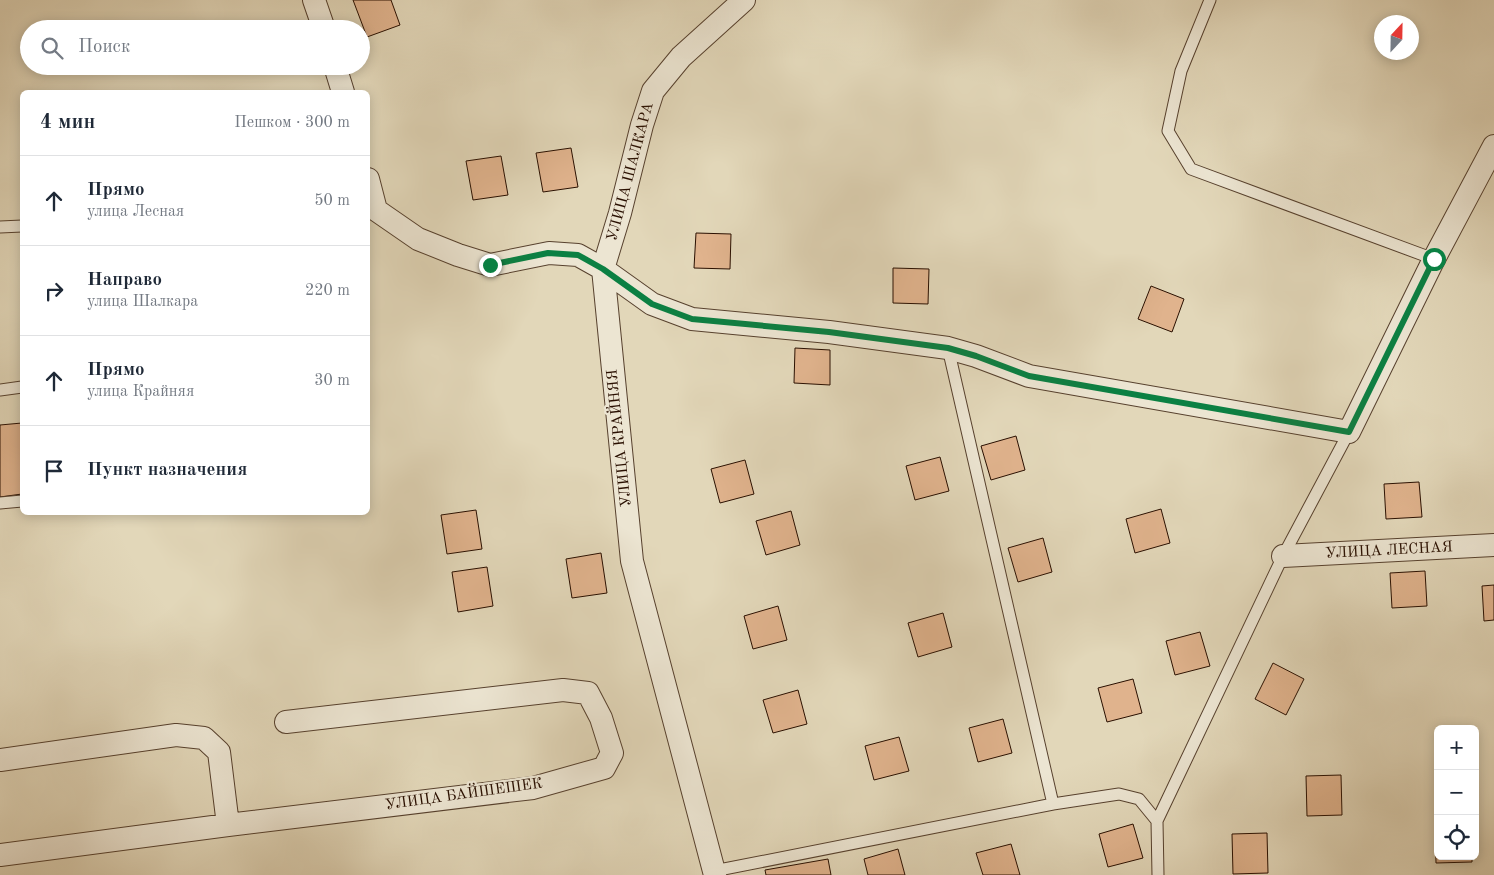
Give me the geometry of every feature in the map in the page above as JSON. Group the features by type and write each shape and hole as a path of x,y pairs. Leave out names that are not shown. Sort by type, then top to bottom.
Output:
{"street":[{"path":"314,0 321,20"},
{"name":"УЛИЦА ШАЛКАРА","path":"603,269 653,91 681,57 744,0"},
{"path":"338,75 342,90"},
{"path":"370,195 372,211 418,239 458,255 490,265 548,253 578,255 603,269 652,304 692,319 829,332 948,348 976,356 1029,376 1349,432 1434,259 1494,146"},
{"name":"УЛИЦА КРАЙНЯЯ","path":"603,269 632,561 714,873"},
{"name":"УЛИЦА ЛЕСНАЯ","path":"1283,556 1494,545"},
{"name":"УЛИЦА БАЙШЕШЕК","path":"0,855 533,788 604,768 612,753 601,718 588,693 563,690 286,722"},
{"path":"0,760 176,735 204,738 219,752 228,825"}],"lane":[{"path":"1210,0 1181,71 1168,131 1191,169 1434,259"},
{"path":"0,226 20,226"},
{"path":"948,348 1053,804"},
{"path":"0,390 20,387"},
{"path":"1158,875 1157,821 1283,556 1349,432"},
{"path":"0,503 20,501"},
{"path":"714,873 1053,804 1119,794 1140,799 1157,821"}],"building":[{"path":"353,0 391,0 400,25 370,36 370,20 361,20"},
{"path":"571,148 578,187 543,192 536,153"},
{"path":"501,156 508,195 473,200 466,161"},
{"path":"696,233 731,234 730,269 694,268"},
{"path":"893,268 929,269 928,304 893,303"},
{"path":"1151,286 1184,299 1172,332 1138,319"},
{"path":"795,348 830,350 830,385 794,383"},
{"path":"20,423 20,494 0,497 0,425"},
{"path":"1016,436 1025,470 991,480 981,446"},
{"path":"940,457 949,491 915,500 906,466"},
{"path":"745,460 754,494 720,503 711,469"},
{"path":"1419,482 1422,517 1386,519 1384,484"},
{"path":"1161,509 1170,543 1135,553 1126,519"},
{"path":"476,510 482,549 447,554 441,515"},
{"path":"791,511 800,545 766,555 756,521"},
{"path":"1043,538 1052,572 1018,582 1008,548"},
{"path":"601,553 607,593 572,598 566,559"},
{"path":"487,567 493,606 458,612 452,572"},
{"path":"1425,571 1427,606 1392,608 1390,573"},
{"path":"1494,585 1494,620 1484,621 1482,586"},
{"path":"778,606 787,640 753,649 744,616"},
{"path":"943,613 952,647 918,657 908,623"},
{"path":"1200,632 1210,666 1175,675 1166,641"},
{"path":"1273,663 1304,679 1286,715 1255,699"},
{"path":"1133,679 1142,713 1107,722 1098,688"},
{"path":"798,690 807,724 773,733 763,700"},
{"path":"1003,719 1012,753 978,762 969,728"},
{"path":"899,737 909,771 874,780 865,746"},
{"path":"1341,775 1342,815 1307,816 1306,776"},
{"path":"1133,824 1143,858 1108,867 1099,834"},
{"path":"1267,833 1268,873 1233,874 1232,834"},
{"path":"1011,844 1020,875 983,875 976,853"},
{"path":"898,849 905,875 868,875 864,859"},
{"path":"828,859 831,875 766,875 765,870"},
{"path":"1436,860 1472,860 1472,862 1436,863"}],"route":[{"path":"490,265 548,253 578,255 603,269 652,304 692,319 829,332 948,348 976,356 1029,376 1349,432 1434,259"}]}
